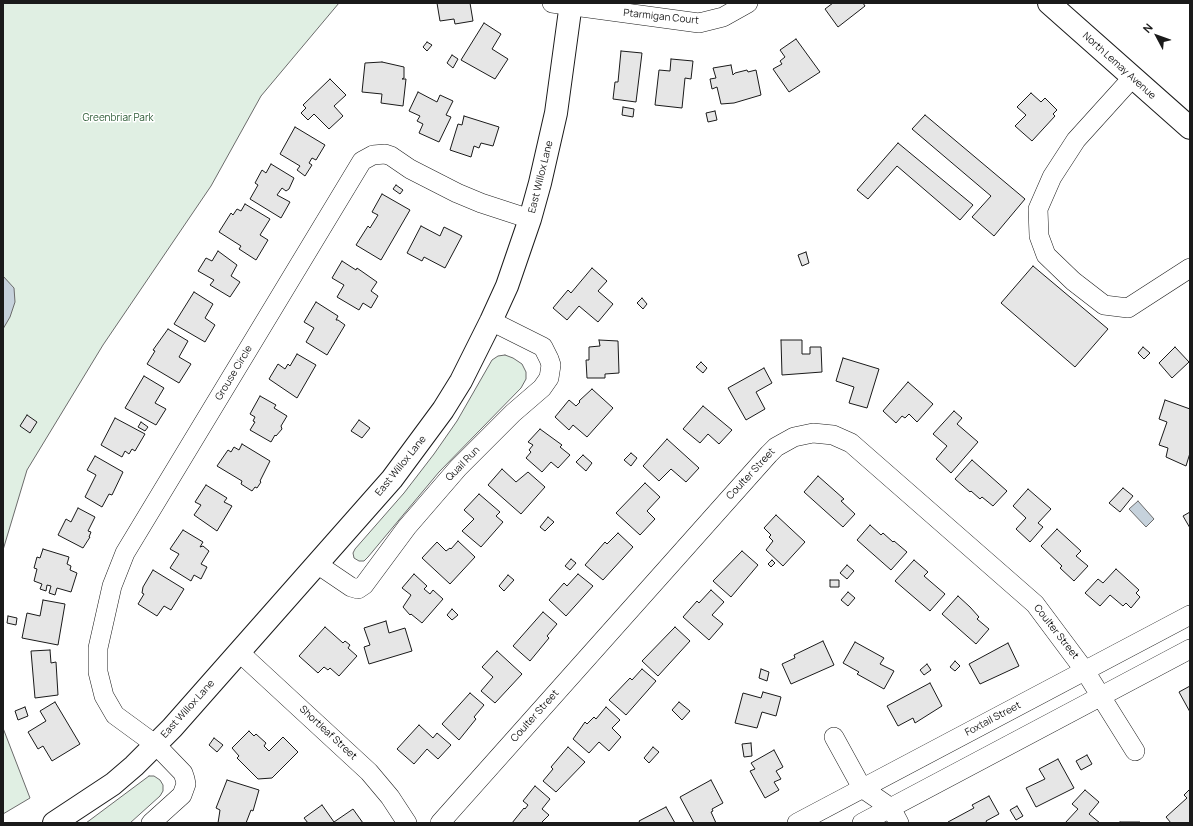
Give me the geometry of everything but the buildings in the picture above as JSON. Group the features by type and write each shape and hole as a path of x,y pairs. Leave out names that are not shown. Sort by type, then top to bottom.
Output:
{"main road":[{"name":"North Lemay Avenue","path":"1049,3 1190,128"},
{"name":"East Willox Lane","path":"54,823 113,784 156,745 392,479 423,439 462,381 507,286 530,219 540,183 556,113 564,4"}],"street":[{"name":"Ptarmigan Court","path":"564,4 699,23 723,17 748,3"},
{"path":"1132,77 1076,140 1052,176 1038,209 1039,236 1046,255 1073,281 1104,305 1128,308 1190,268"},
{"name":"Grouse Circle","path":"151,823 178,799 185,790 186,784 183,773 156,745 115,715 104,696 98,672 98,648 112,586 129,546 362,161 373,155 385,154 391,156 433,181 457,193 481,203 530,219"},
{"name":"Quail Run","path":"317,564 351,587 358,589 364,585 407,527 458,468 513,413 542,388 549,378 551,365 550,359 543,347 491,321"},
{"name":"Coulter Street","path":"440,823 769,454 776,447 794,437 813,433 833,435 851,443 1035,604 1085,671 1135,751"},
{"name":"Foxtail Street","path":"797,823 1190,615"},
{"path":"862,823 895,815 1101,696 1190,649"},
{"name":"Shortleaf Street","path":"239,652 369,772 390,797 407,823"},
{"path":"834,737 862,788 895,815"}],"green space":[{"name":"Greenbriar Park","path":"3,3 339,3 261,96 211,186 103,345 27,470 3,550"},
{"path":"505,355 522,364 526,372 526,379 521,388 439,472 368,557 364,561 359,561 354,558 353,553 355,549 404,493 457,421 492,360 498,356"},
{"path":"3,728 30,798 3,814"},
{"path":"149,776 154,776 160,780 163,785 163,791 160,796 130,823 86,823"}],"shaded area":[{"path":"3,276 14,288 15,302 10,317 3,329"},
{"path":"1138,501 1154,519 1146,527 1129,509"}]}
